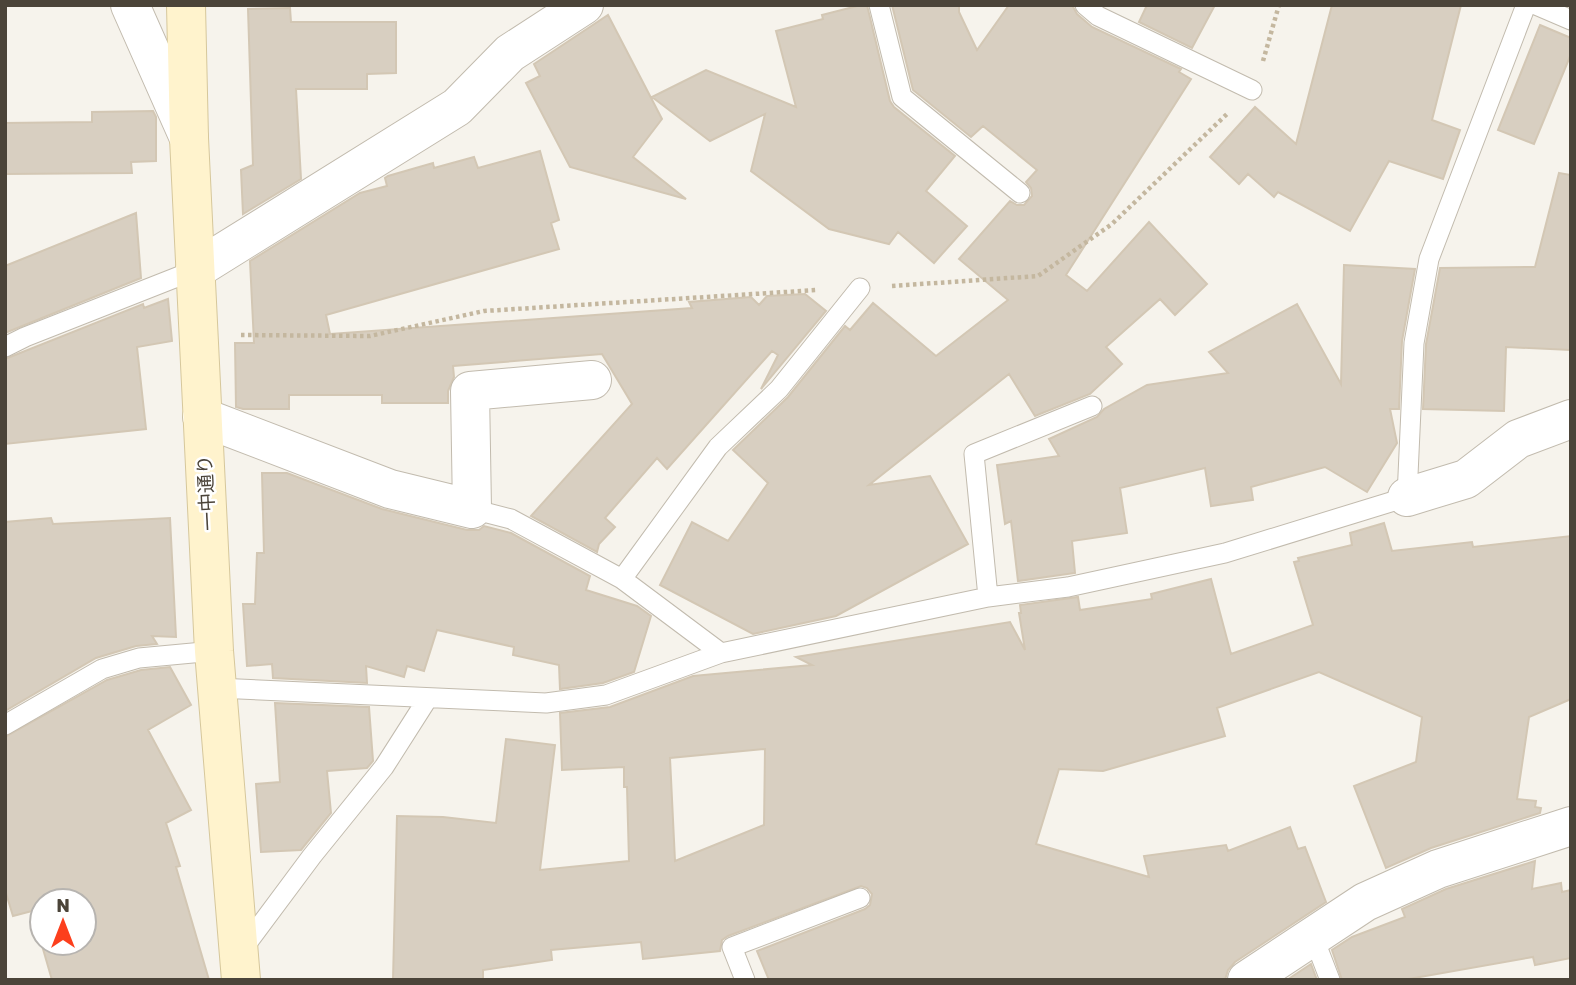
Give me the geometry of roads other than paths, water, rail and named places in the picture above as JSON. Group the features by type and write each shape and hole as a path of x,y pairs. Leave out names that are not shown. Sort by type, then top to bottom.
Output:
{"street":[{"path":"130,5 189,138"},
{"name":"一中通り","path":"186,5 189,138 215,669 240,967"},
{"path":"195,270 457,107 510,53 584,5"},
{"path":"202,417 390,489 472,509 470,391 592,380"},
{"path":"1407,497 1466,479 1518,439 1571,419"},
{"path":"1247,980 1365,902 1438,869 1571,826"}],"lane":[{"path":"879,5 902,97 1020,193"},
{"path":"1085,5 1098,16 1252,90"},
{"path":"5,725 102,669 139,658 428,698 546,702 606,695 721,653 988,597 1068,587 1225,553 1407,497 1414,343 1429,259 1526,5"},
{"path":"1536,5 1571,20"},
{"path":"5,347 195,270"},
{"path":"622,579 718,447 779,389 860,288"},
{"path":"988,597 974,454 1092,406"},
{"path":"472,509 511,519 622,579 721,653"},
{"path":"240,967 312,856 384,767 428,698"},
{"path":"745,980 732,947 860,898"},
{"path":"1313,936 1330,980"}]}
